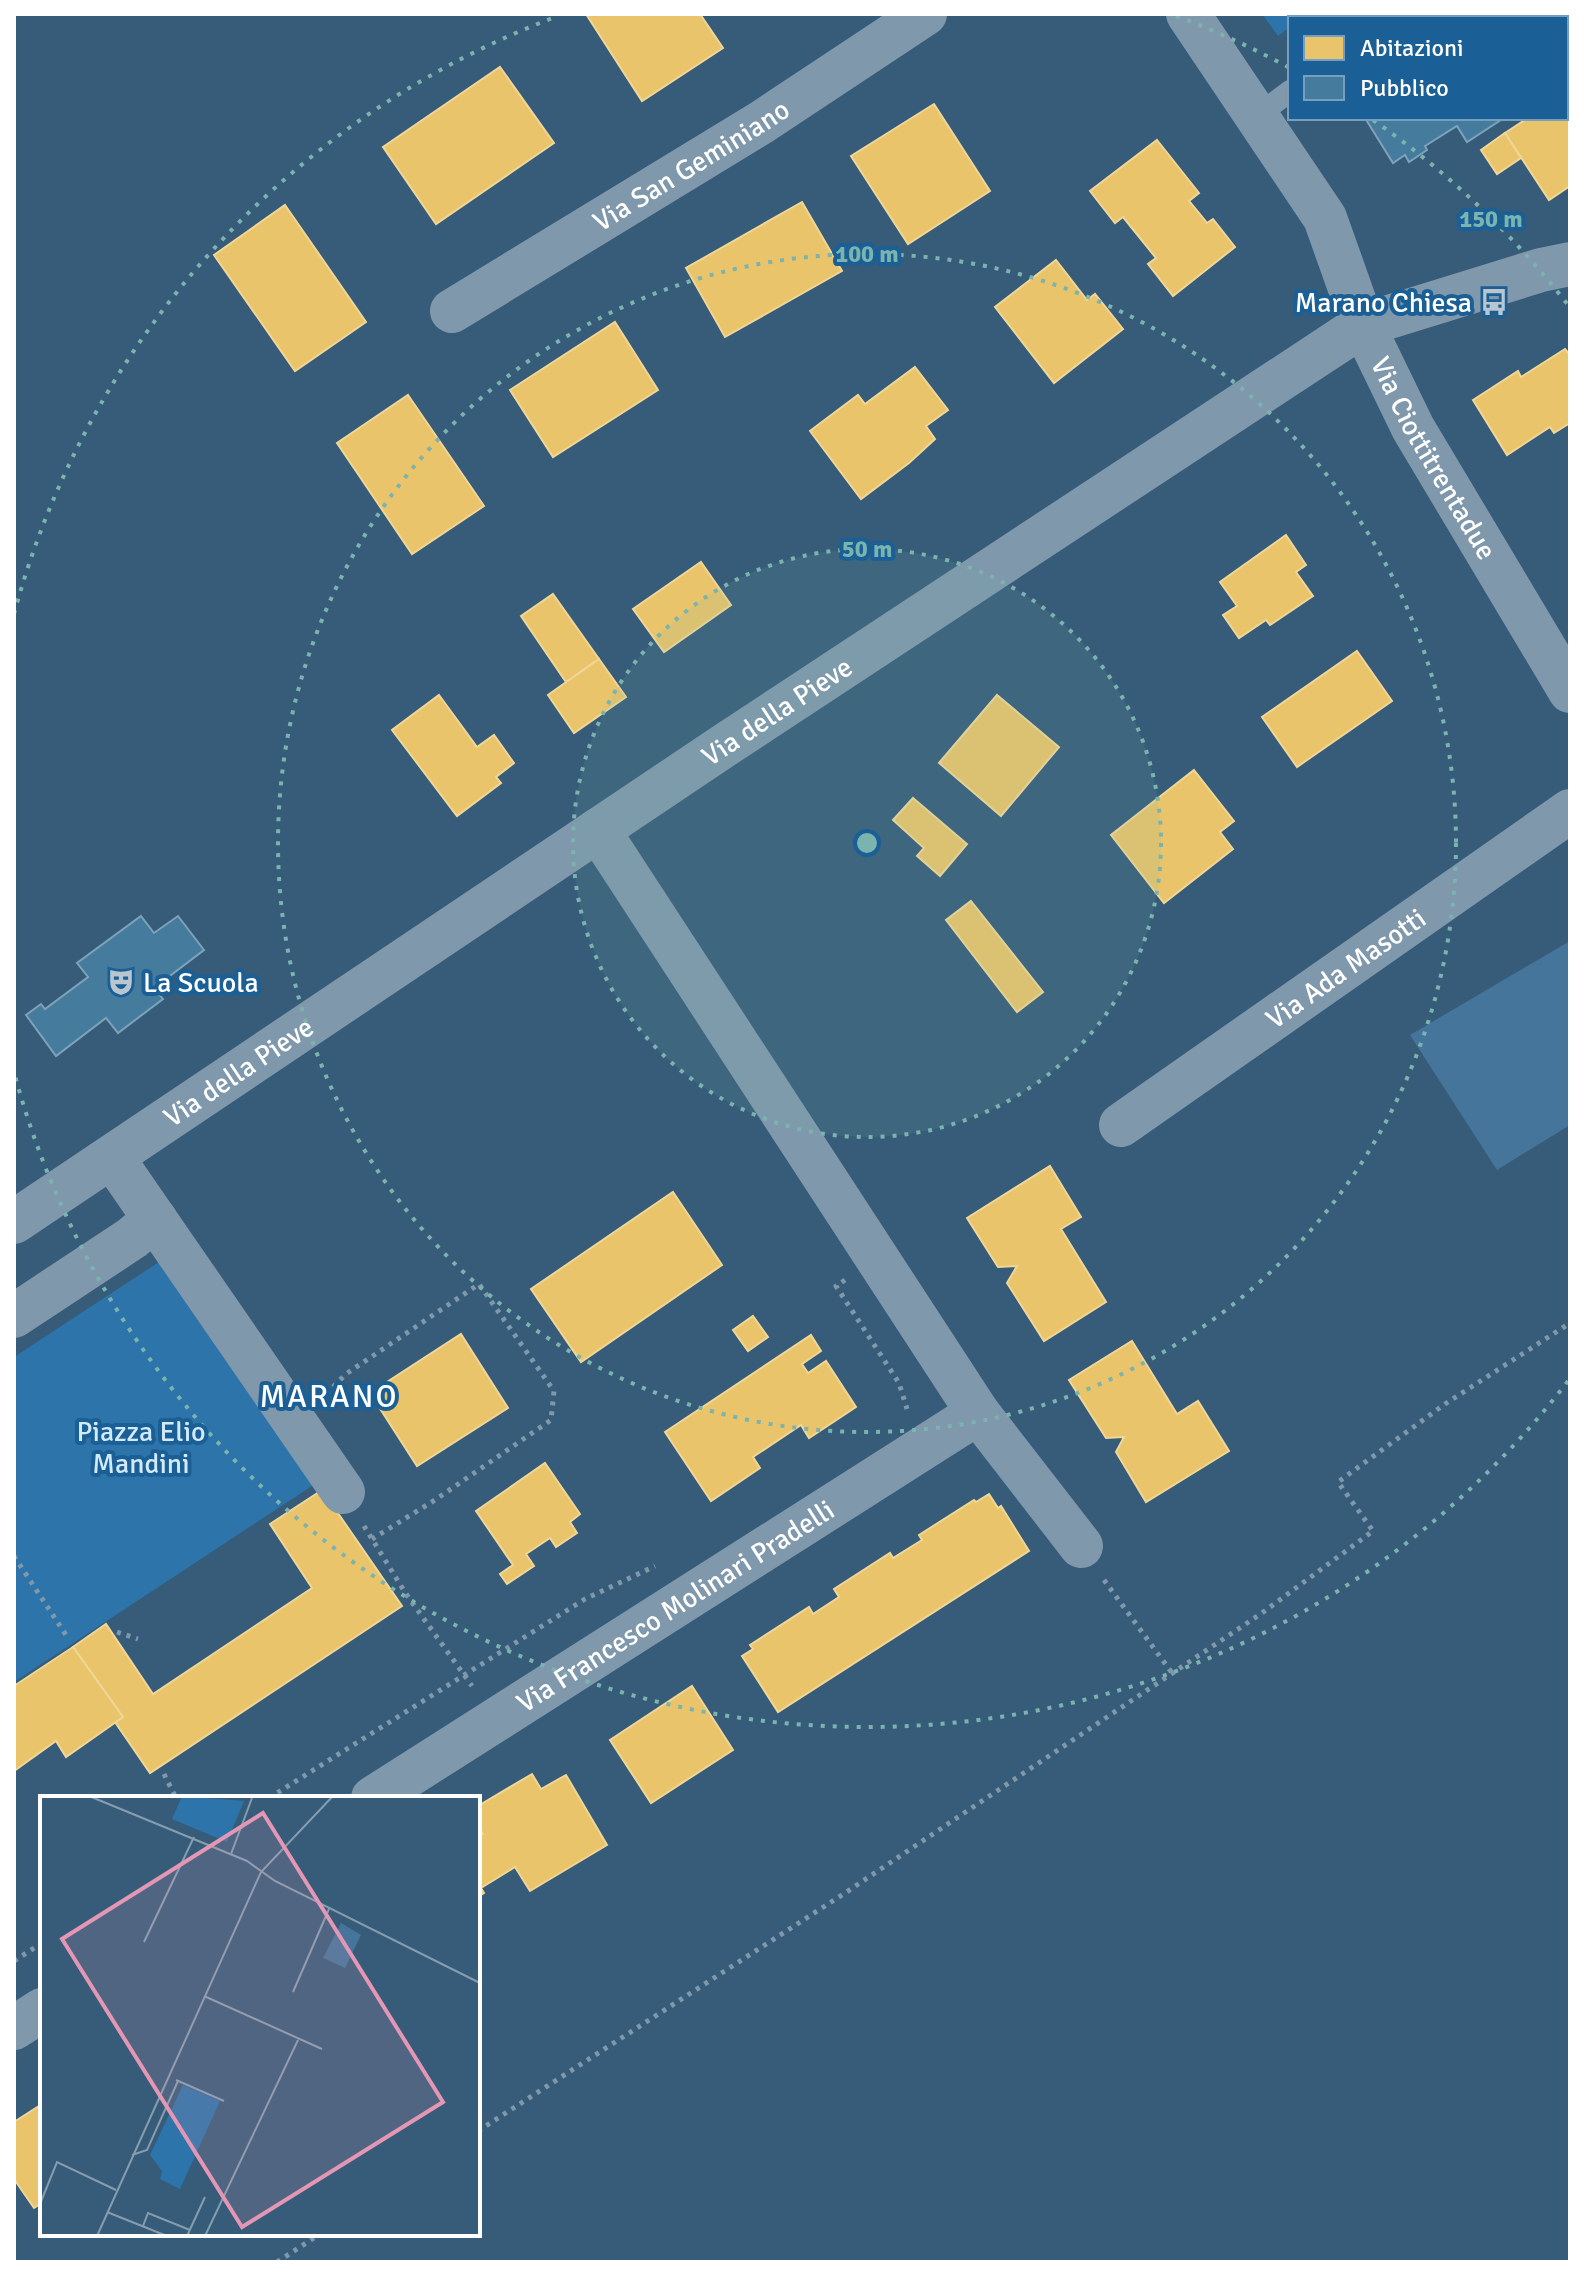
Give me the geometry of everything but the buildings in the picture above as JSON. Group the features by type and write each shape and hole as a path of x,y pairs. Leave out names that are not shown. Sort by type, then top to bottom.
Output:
{"street":[{"name":"Via San Geminiano","path":"452,311 762,122 925,14"},
{"name":"Via Ciottitrentadue","path":"1188,14 1273,103 1325,218 1363,325 1413,428 1570,691"},
{"name":"Via della Pieve","path":"14,1222 598,830 1363,325 1541,270 1570,264"},
{"name":"Via Ada Masotti","path":"1121,1125 1570,811"},
{"path":"598,830 978,1413 1081,1546"},
{"path":"112,1157 343,1492"},
{"path":"14,1316 132,1238 155,1219"},
{"name":"Via Francesco Molinari Pradelli","path":"376,1796 978,1413"},
{"path":"14,2028 40,2011"}],"path":[{"path":"878,1259 836,1286 899,1383 911,1422"},
{"path":"294,1421 346,1374 479,1284 554,1391 551,1420 372,1539"},
{"path":"480,2130 859,1884 1262,1613 1373,1531 1338,1482 1445,1404 1570,1323"},
{"path":"343,1492 406,1594 496,1720"},
{"path":"1081,1546 1172,1673"},
{"path":"14,1556 66,1635"},
{"path":"272,1796 585,1599 653,1566 666,1563"},
{"path":"117,1632 138,1639"},
{"path":"164,1774 175,1796"},
{"path":"14,1961 40,1944"},
{"path":"277,2262 317,2236"}],"green space":[{"path":"1262,14 1309,14 1288,16 1288,28 1278,36"},
{"name":"Piazza Elio Mandini","path":"165,1258 318,1482 14,1682 14,1357"}],"shaded area":[{"path":"1570,941 1570,1125 1497,1170 1410,1035"}],"place":[{"name":"Marano Chiesa","path":"1494,302"},
{"name":"La Scuola","path":"121,982"}],"district":[{"name":"MARANO","path":"329,1396"}]}
